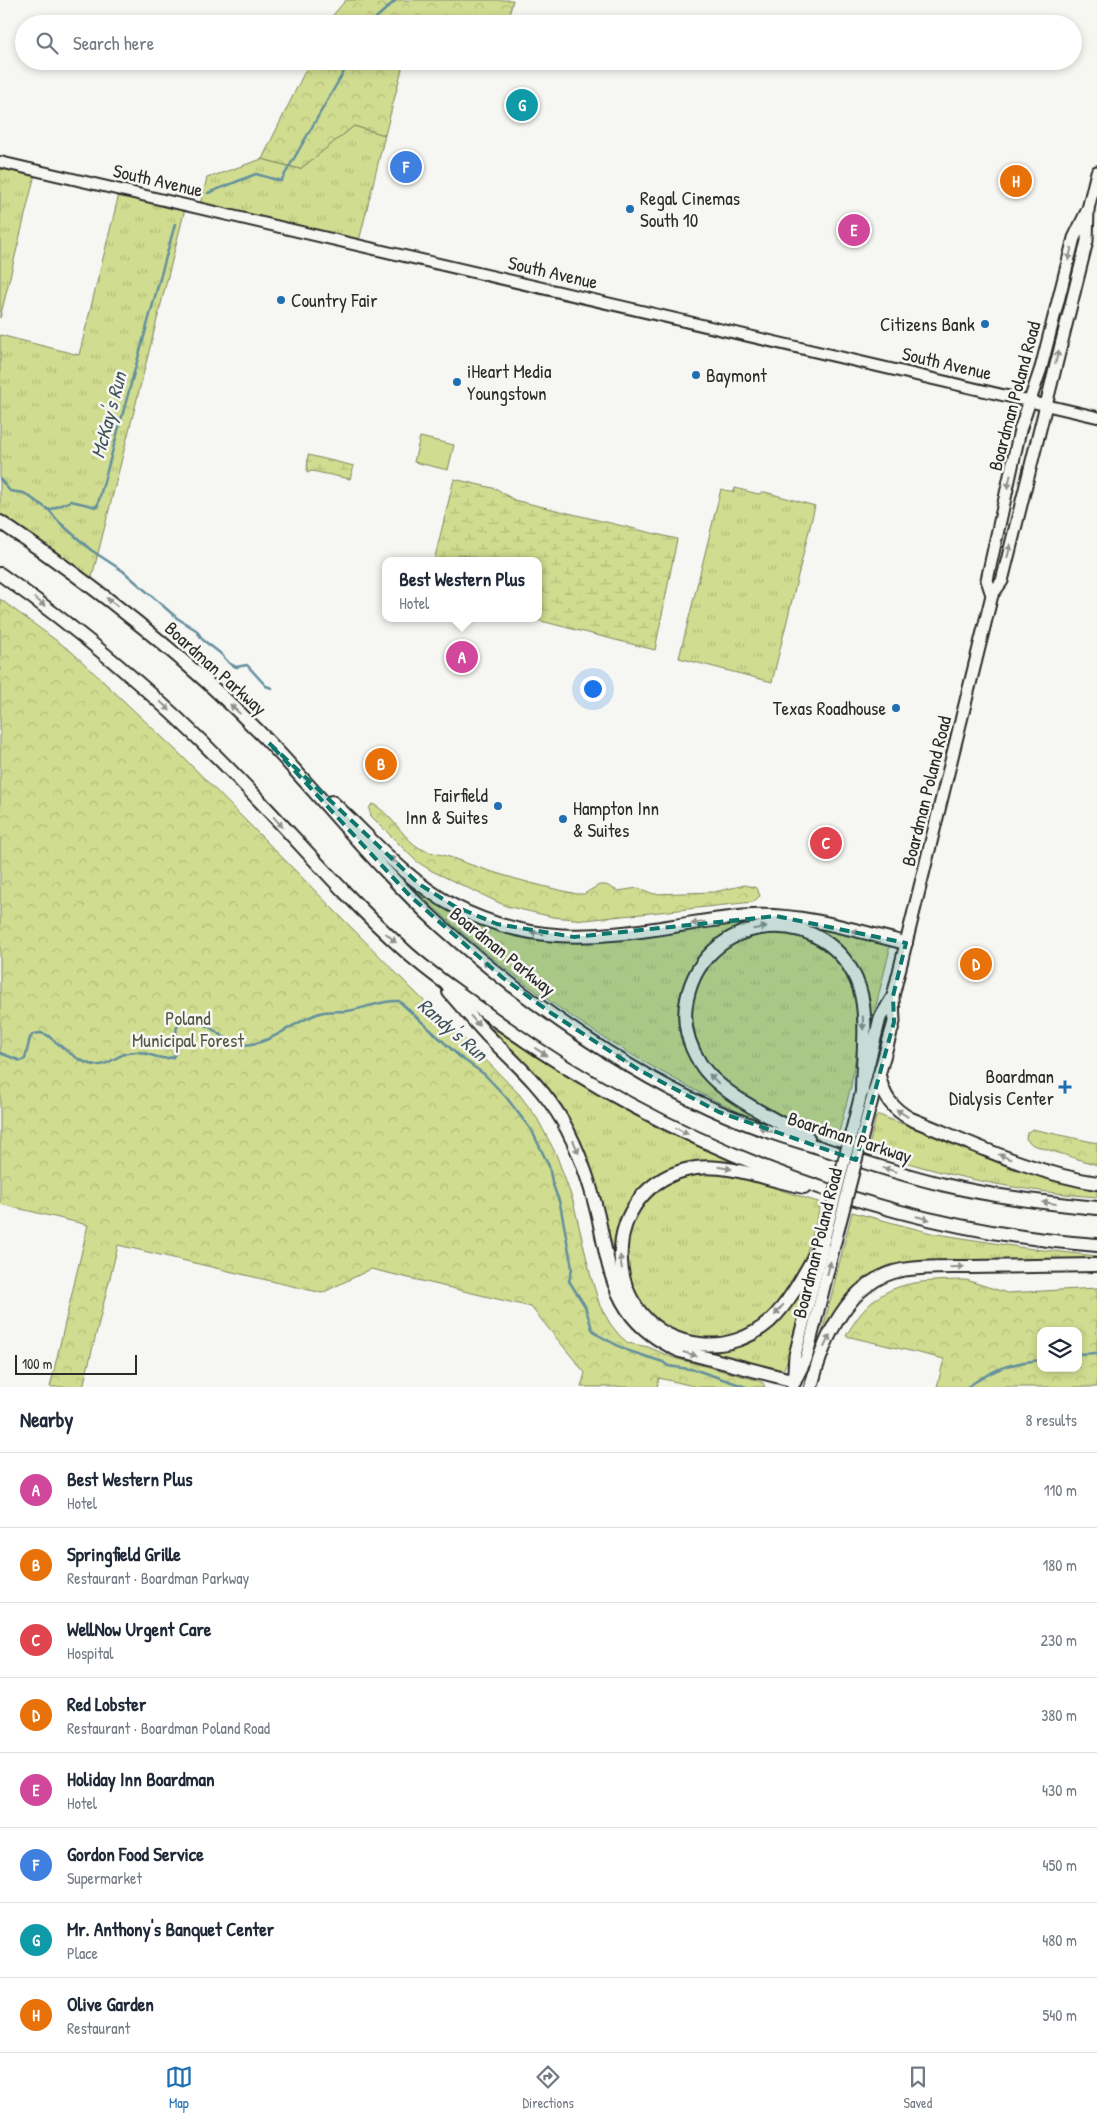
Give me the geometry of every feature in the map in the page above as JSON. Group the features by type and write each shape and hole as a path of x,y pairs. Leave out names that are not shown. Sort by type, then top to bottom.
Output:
{"highway":[{"name":"Boardman Parkway","path":"0,522 90,585 133,618 190,667 269,743 370,855 410,896 477,956 551,1013 631,1065 693,1099 748,1125 829,1151 946,1185 1018,1199 1097,1208"},
{"path":"0,574 84,636 169,710 231,771 334,882 404,950 430,972 530,1045 594,1085 634,1107 726,1151 843,1195 896,1211 967,1227 1097,1245"},
{"path":"269,743 419,884 454,906 497,924 553,936 574,937 641,932 729,918 776,916 807,919 906,943"},
{"path":"829,1151 725,1090 700,1064 688,1038 686,1006 695,974 710,953 728,939 741,933 755,928 774,926 806,932 818,937 834,949 851,970 861,996 863,1025 862,1092"},
{"path":"430,972 487,1035 534,1080 562,1120 572,1139 590,1186 616,1290 627,1310 642,1327 662,1343 680,1351 794,1384"},
{"path":"880,1074 884,1094 895,1108 911,1119 1020,1163 1063,1176 1097,1183"},
{"path":"830,1241 769,1322 744,1338 717,1345 689,1343 655,1327 642,1315 631,1299 624,1284 620,1260 624,1229 638,1202 663,1180 683,1170 702,1167 731,1169 843,1195"},
{"path":"811,1387 825,1346 841,1314 861,1290 886,1275 902,1270 932,1268 1097,1265"}],"main road":[{"name":"South Avenue","path":"0,162 1097,417"},
{"name":"Boardman Poland Road","path":"794,1384 796,1356 830,1241 862,1112 880,1074 894,1022 893,996 992,596 1002,582 1087,241 1088,209 1097,172"},
{"name":"Boardman Poland Road","path":"992,596 987,580 1020,430 1041,368 1074,238 1088,209"},
{"name":"Boardman Poland Road","path":"862,1112 862,1092 880,1018 893,996"}],"highlighted area":[{"path":"269,743 419,884 454,906 497,924 574,937 776,916 906,943 893,996 894,1022 856,1160 719,1112 639,1070 551,1013 503,978 410,896"}],"green space":[{"path":"346,0 513,0 509,15 333,15"},
{"path":"306,70 402,70 385,135 354,126 300,169 262,159"},
{"path":"354,126 385,135 358,245 199,208 207,178 262,159 300,169"},
{"path":"0,162 36,170 0,318"},
{"path":"120,190 186,205 90,585 0,522 0,335 79,355"},
{"path":"420,437 454,445 448,470 414,462"},
{"path":"308,455 354,466 350,479 312,471 307,473"},
{"path":"454,479 497,489 514,500 677,539 655,650 542,621 542,557 472,557 458,554 456,557 435,557"},
{"path":"735,488 758,494 765,492 815,506 772,682 679,658 721,489 734,492"},
{"name":"Poland Municipal Forest","path":"0,599 72,652 182,756 419,996 519,1094 537,1118 556,1154 573,1201 600,1306 620,1336 628,1343 648,1347 674,1358 757,1380 763,1383 765,1387 698,1387 659,1378 657,1387 581,1387 585,1373 531,1307 371,1269 322,1293 118,1245 83,1387 50,1387 88,1225 0,1204"},
{"path":"373,804 385,813 420,848 546,887 584,894 599,885 606,885 618,891 638,888 654,894 714,892 745,885 757,888 760,896 753,902 585,920 553,917 506,906 432,871 416,861 371,816 369,809"},
{"path":"417,887 518,934 758,919 758,923 746,926 694,970 687,1044 758,1114 755,1120 662,1072 575,1019 493,959 415,890"},
{"path":"807,923 885,944 889,947 871,1026 868,1026 864,986 855,966 842,950 825,936 806,926"},
{"path":"764,932 798,934 832,952 852,981 856,1001 858,1042 851,1086 837,1140 769,1109 731,1087 715,1072 703,1055 695,1036 692,1016 694,997 701,978 712,960 729,945 746,937"},
{"path":"492,1028 614,1104 658,1128 731,1161 730,1164 646,1187 617,1262 613,1263 552,1095 520,1058 490,1030"},
{"path":"879,1115 1037,1175 1097,1191 1097,1197 1038,1191 981,1181 952,1175 868,1150 876,1117"},
{"path":"1032,1129 1097,1143 1097,1165 1033,1145 1026,1139 1027,1133"},
{"path":"709,1173 740,1177 821,1203 804,1260 785,1296 758,1323 740,1332 722,1338 711,1339 699,1338 674,1330 657,1320 647,1311 637,1297 633,1286 626,1251 627,1240 634,1219 648,1200 679,1178"},
{"path":"852,1212 931,1233 1025,1248 1097,1256 1097,1261 880,1272 820,1341"},
{"path":"966,1280 1007,1293 1097,1288 1097,1387 937,1387 944,1359 846,1336 870,1304 883,1294 896,1288 928,1281"},
{"path":"802,1287 804,1288 792,1344 786,1365 782,1371 698,1352 700,1348 735,1346"}],"waterway":[{"name":"McKay's Run","path":"379,15 396,0"},
{"name":"McKay's Run","path":"208,193 256,174 281,181 345,70"},
{"name":"McKay's Run","path":"0,479 10,491 24,493 49,510 71,501 97,507 175,224"},
{"path":"49,510 59,522 91,550 123,571 177,618 196,630 203,640 220,653 229,663 236,667 247,665 266,686 272,688"},
{"name":"Randy's Run","path":"0,1053 21,1061 25,1059 30,1038 33,1034 41,1033 47,1035 75,1057 91,1064 107,1063 130,1052 169,1058 173,1057 177,1050 176,1029 180,1022 185,1020 200,1022 229,1040 244,1045 264,1041 320,1013 347,1011 385,1002 399,1001 460,1057 484,1074 506,1097 532,1131 549,1166 552,1182 560,1204 572,1269 569,1281 585,1306 592,1329 598,1335 626,1350 663,1362 668,1366 696,1370 746,1387"},
{"name":"Randy's Run","path":"1082,1354 1097,1353"},
{"name":"Randy's Run","path":"967,1387 1002,1368 1037,1361"}],"place":[{"name":"Mr. Anthony's Banquet Center","path":"522,105"},
{"name":"Gordon Food Service","path":"406,167"},
{"name":"Olive Garden","path":"1016,181"},
{"name":"Regal Cinemas South 10","path":"630,209"},
{"name":"Holiday Inn Boardman","path":"854,230"},
{"name":"Country Fair","path":"281,300"},
{"name":"Citizens Bank","path":"985,324"},
{"name":"Baymont","path":"696,375"},
{"name":"iHeart Media Youngstown","path":"457,382"},
{"name":"Best Western Plus","path":"462,657"},
{"name":"Texas Roadhouse","path":"896,708"},
{"name":"Springfield Grille","path":"381,764"},
{"name":"Fairfield Inn & Suites","path":"498,806"},
{"name":"Hampton Inn & Suites","path":"563,819"},
{"name":"WellNow Urgent Care","path":"826,843"},
{"name":"Red Lobster","path":"976,964"},
{"name":"Boardman Dialysis Center","path":"1065,1087"}]}
